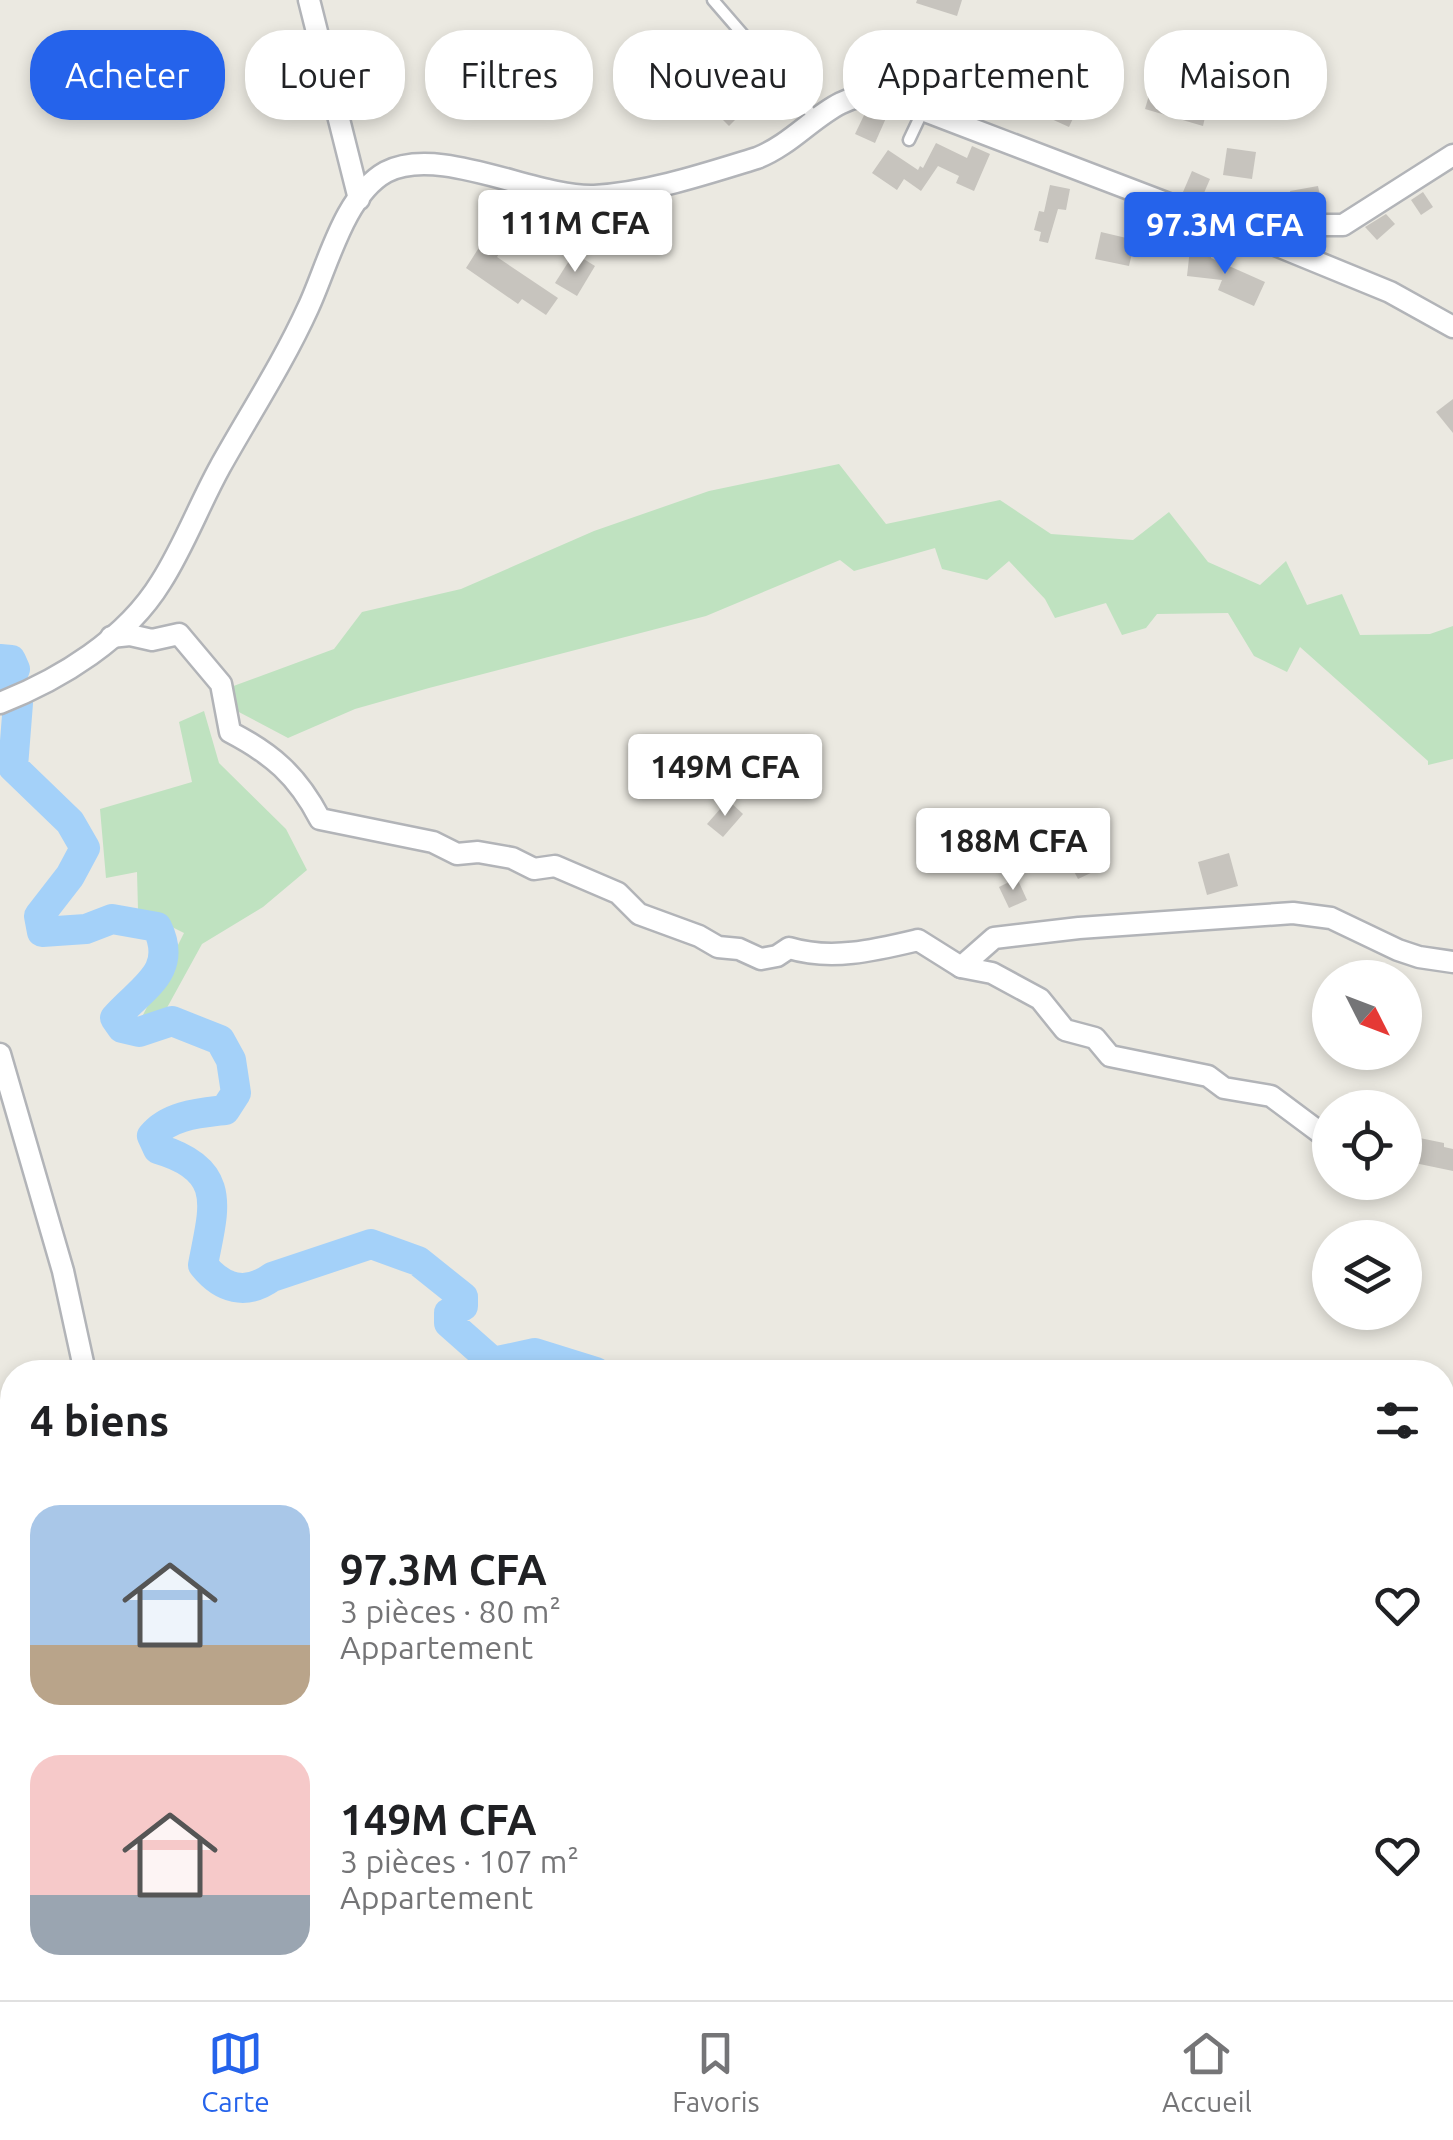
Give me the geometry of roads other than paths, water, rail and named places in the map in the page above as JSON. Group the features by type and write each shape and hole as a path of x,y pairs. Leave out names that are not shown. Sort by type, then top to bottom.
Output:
{"street":[{"path":"309,0 359,199"},
{"path":"11,698 73,668 111,637 160,584 214,476 297,332 347,216 386,172 423,165 472,171 576,194 618,193 778,150 816,120"},
{"path":"948,120 1390,292 1453,327"},
{"path":"1263,240 1317,225 1344,225 1453,155"},
{"path":"111,637 130,634 152,640 180,634 221,684 230,732 269,752 310,800 320,818 433,842 458,854 478,852 512,858 534,868 555,866 618,893 639,914 700,936 718,947 739,949 761,959 789,948 810,954 870,952 918,940 961,967 992,974 1040,999 1065,1030 1095,1038 1110,1056 1208,1076 1224,1088 1271,1096 1312,1127"},
{"path":"961,967 994,938 1293,913 1331,918 1398,950 1453,962"},
{"path":"0,1054 63,1271 82,1360"}],"lane":[{"path":"713,0 739,30"},
{"path":"909,140 919,120"}],"waterway":[{"path":"0,659 11,660 15,669 9,684 18,703 13,767 70,822 85,848 70,876 39,916 42,932 86,929 112,919 157,927 163,943 160,968 115,1018 122,1028 139,1032 172,1021 220,1040 231,1060 236,1093 225,1110 176,1119 152,1136 158,1149 197,1168 207,1180 212,1210 203,1265 226,1284 253,1287 371,1244 418,1261 463,1297 463,1306 449,1313 449,1323 491,1360"},
{"path":"502,1360 535,1353 557,1360"}]}
